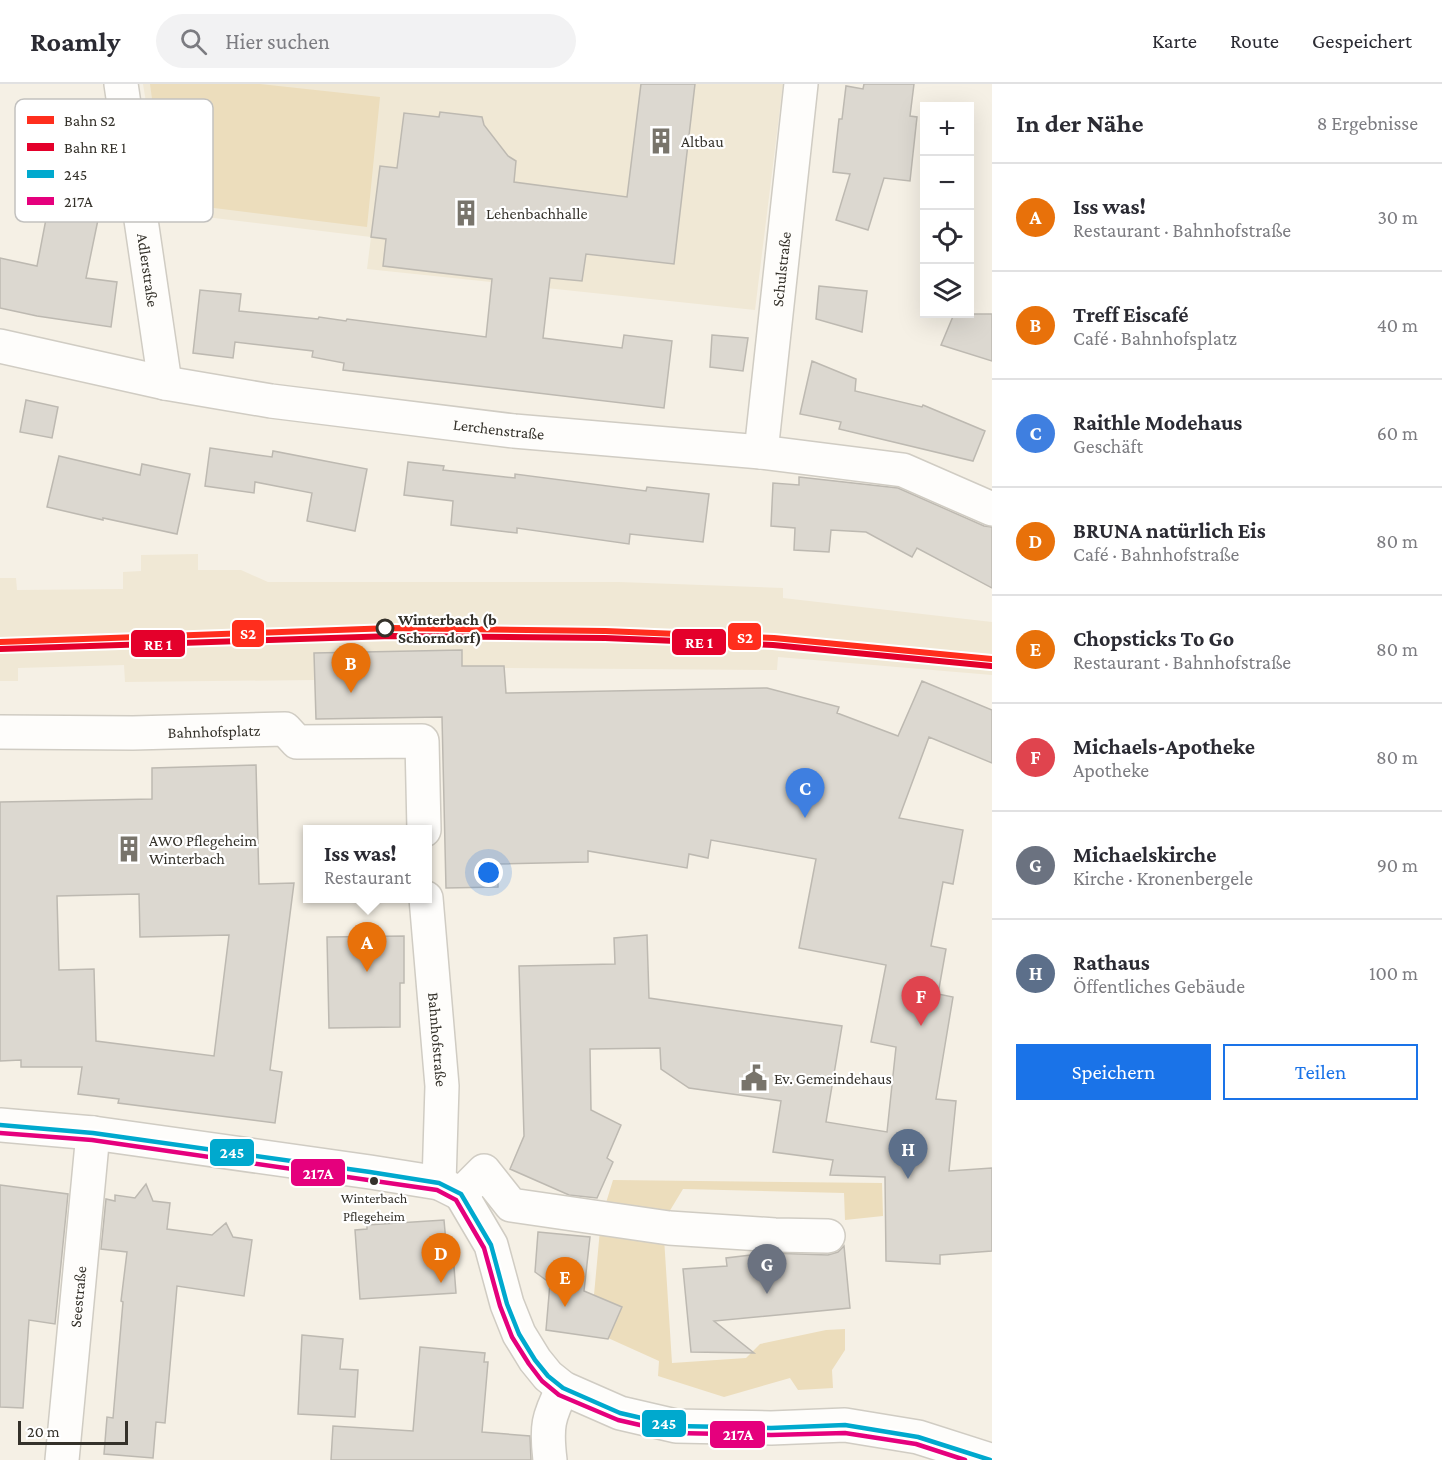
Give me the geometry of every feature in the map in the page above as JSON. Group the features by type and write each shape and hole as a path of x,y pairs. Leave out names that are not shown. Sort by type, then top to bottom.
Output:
{"street":[{"name":"Adlerstraße","path":"121,84 123,99"},
{"name":"Schulstraße","path":"761,452 801,84"},
{"name":"Adlerstraße","path":"141,222 165,383"},
{"name":"Lerchenstraße","path":"0,346 165,383 271,401 514,431 761,452 903,470 992,508"},
{"name":"Bahnhofsplatz","path":"0,732 285,729 297,742 423,741 424,825"},
{"name":"Bahnhofstraße","path":"426,903 450,1188"},
{"path":"0,1125 93,1133 450,1188 484,1172 511,1205 669,1228 828,1236"},
{"name":"Seestraße","path":"62,1460 93,1133"},
{"path":"450,1188 491,1245 507,1304 519,1334 548,1376 563,1388 620,1413 676,1426 771,1428 845,1425 918,1437 990,1460"},
{"path":"550,1460 547,1434 551,1412 563,1388"}],"shaded area":[{"path":"143,84 783,84 755,310 367,269 371,237 213,218 213,99 145,99"},
{"path":"150,84 260,84 380,97 367,227 213,208 213,99 152,99"},
{"path":"198,554 198,570 241,570 268,582 619,582 783,588 783,598 992,622 992,675 778,657 777,670 462,666 315,680 125,682 124,665 18,668 18,681 0,681 0,578 16,578 17,590 123,589 123,572 141,571 141,555"},
{"path":"613,1180 882,1183 883,1216 845,1220 844,1193 683,1189 663,1222 672,1363 746,1358 760,1344 826,1330 845,1329 845,1350 832,1370 833,1388 798,1390 790,1378 724,1397 658,1376 659,1361 608,1338 622,1307 594,1295 601,1219"}],"building":[{"path":"641,84 695,84 674,264 586,254 582,281 550,278 543,338 622,348 624,335 672,341 664,408 343,370 344,363 312,357 313,351 235,342 233,358 193,353 200,290 241,294 239,311 318,319 319,317 346,321 347,319 486,337 492,279 383,266 386,239 371,237 380,166 397,168 404,113 439,117 440,112 482,117 484,125 508,156 516,161 514,182 627,197"},
{"path":"864,84 914,84 910,116 917,117 910,181 884,178 868,230 836,220 850,174 833,172 839,119 842,119 846,86 863,89"},
{"path":"45,222 98,222 86,278 117,282 111,327 0,308 0,258 37,266"},
{"path":"819,286 867,291 862,332 816,319"},
{"path":"974,314 992,314 992,361 941,345 952,318 974,318"},
{"path":"712,335 748,338 743,371 710,367"},
{"path":"812,361 856,379 855,391 922,407 923,405 985,431 973,461 839,429 841,422 800,414"},
{"path":"26,400 58,407 52,438 20,432"},
{"path":"210,448 272,457 273,451 367,469 355,531 307,521 312,493 255,482 254,493 205,486"},
{"path":"59,456 140,475 142,464 190,474 177,534 47,507"},
{"path":"408,462 444,466 443,470 515,478 515,474 646,491 647,487 709,494 703,542 630,534 629,544 517,528 517,533 451,525 453,501 404,495"},
{"path":"799,477 898,488 984,526 992,527 992,588 917,548 912,557 866,532 831,530 829,552 794,550 795,528 771,526 773,483 799,485"},
{"path":"462,650 462,666 504,666 506,693 767,688 839,707 837,713 898,736 922,681 992,710 992,763 929,737 899,818 963,830 953,884 943,882 931,946 946,949 938,994 953,997 936,1099 956,1101 949,1171 992,1168 992,1251 940,1255 940,1264 886,1261 885,1177 830,1175 833,1160 773,1152 781,1101 689,1088 661,1069 660,1048 590,1049 591,1110 621,1125 607,1158 613,1162 597,1198 569,1195 510,1169 524,1136 519,966 615,964 614,938 647,935 649,998 842,1026 826,1122 887,1132 896,1047 871,1042 886,965 799,948 816,859 711,840 708,858 689,854 687,868 588,851 588,862 498,864 498,887 446,888 442,717 316,719 314,653"},
{"path":"256,765 259,884 294,883 270,1070 282,1072 275,1123 118,1103 119,1099 78,1094 82,1067 21,1067 21,1060 0,1061 0,802 152,799 152,768","holes":["139,894 140,937 229,935 214,1056 96,1041 94,969 59,970 57,896"]},
{"path":"404,936 404,983 400,983 400,1027 329,1028 327,937"},
{"path":"146,1184 153,1201 170,1203 167,1229 212,1235 226,1223 233,1237 252,1240 244,1296 177,1286 165,1423 156,1422 153,1458 104,1454 107,1417 113,1418 123,1302 121,1301 127,1252 101,1249 106,1199 115,1201 115,1195 135,1198"},
{"path":"0,1185 68,1194 55,1324 29,1320 23,1408 0,1407"},
{"path":"444,1220 447,1254 453,1254 456,1293 360,1299 355,1230 367,1229 367,1225"},
{"path":"538,1232 590,1237 584,1291 622,1307 608,1339 546,1330 550,1283 535,1272"},
{"path":"844,1246 850,1308 714,1321 754,1353 691,1352 683,1269 727,1266 726,1258 769,1253 828,1255 838,1252"},
{"path":"302,1335 343,1339 340,1369 358,1370 355,1417 298,1414"},
{"path":"420,1347 485,1353 484,1362 488,1362 482,1432 530,1436 531,1460 331,1460 333,1426 413,1431"}],"rail line":[{"name":"S2","path":"0,642 392,628 605,631 774,638 992,659"}],"transit line":[{"path":"0,649 392,636 605,638 773,645 991,666"},
{"name":"245","path":"0,1125 93,1133 370,1172 439,1183 461,1194"},
{"name":"217A","path":"0,1133 92,1140 437,1190 456,1200 484,1248 500,1306 512,1337 542,1381 559,1395 618,1420 675,1433 771,1435 845,1433 916,1444 965,1460"},
{"name":"245","path":"461,1194 491,1245 507,1304 519,1334 548,1376 563,1388 620,1413 676,1426 771,1428 845,1425 918,1437 990,1460"}],"place":[{"name":"Altbau","path":"661,141"},
{"name":"Lehenbachhalle","path":"466,213"},
{"name":"Winterbach (b Schorndorf)","path":"385,628"},
{"name":"Treff Eiscafé","path":"351,693"},
{"name":"Raithle Modehaus","path":"805,818"},
{"name":"AWO Pflegeheim Winterbach","path":"129,849"},
{"name":"Iss was!","path":"367,972"},
{"name":"Michaels-Apotheke","path":"921,1026"},
{"name":"Ev. Gemeindehaus","path":"754,1078"},
{"name":"Rathaus","path":"908,1179"},
{"name":"Winterbach Pflegeheim","path":"374,1181"},
{"name":"BRUNA natürlich Eis","path":"441,1283"},
{"name":"Michaelskirche","path":"767,1294"},
{"name":"Chopsticks To Go","path":"565,1307"}]}
